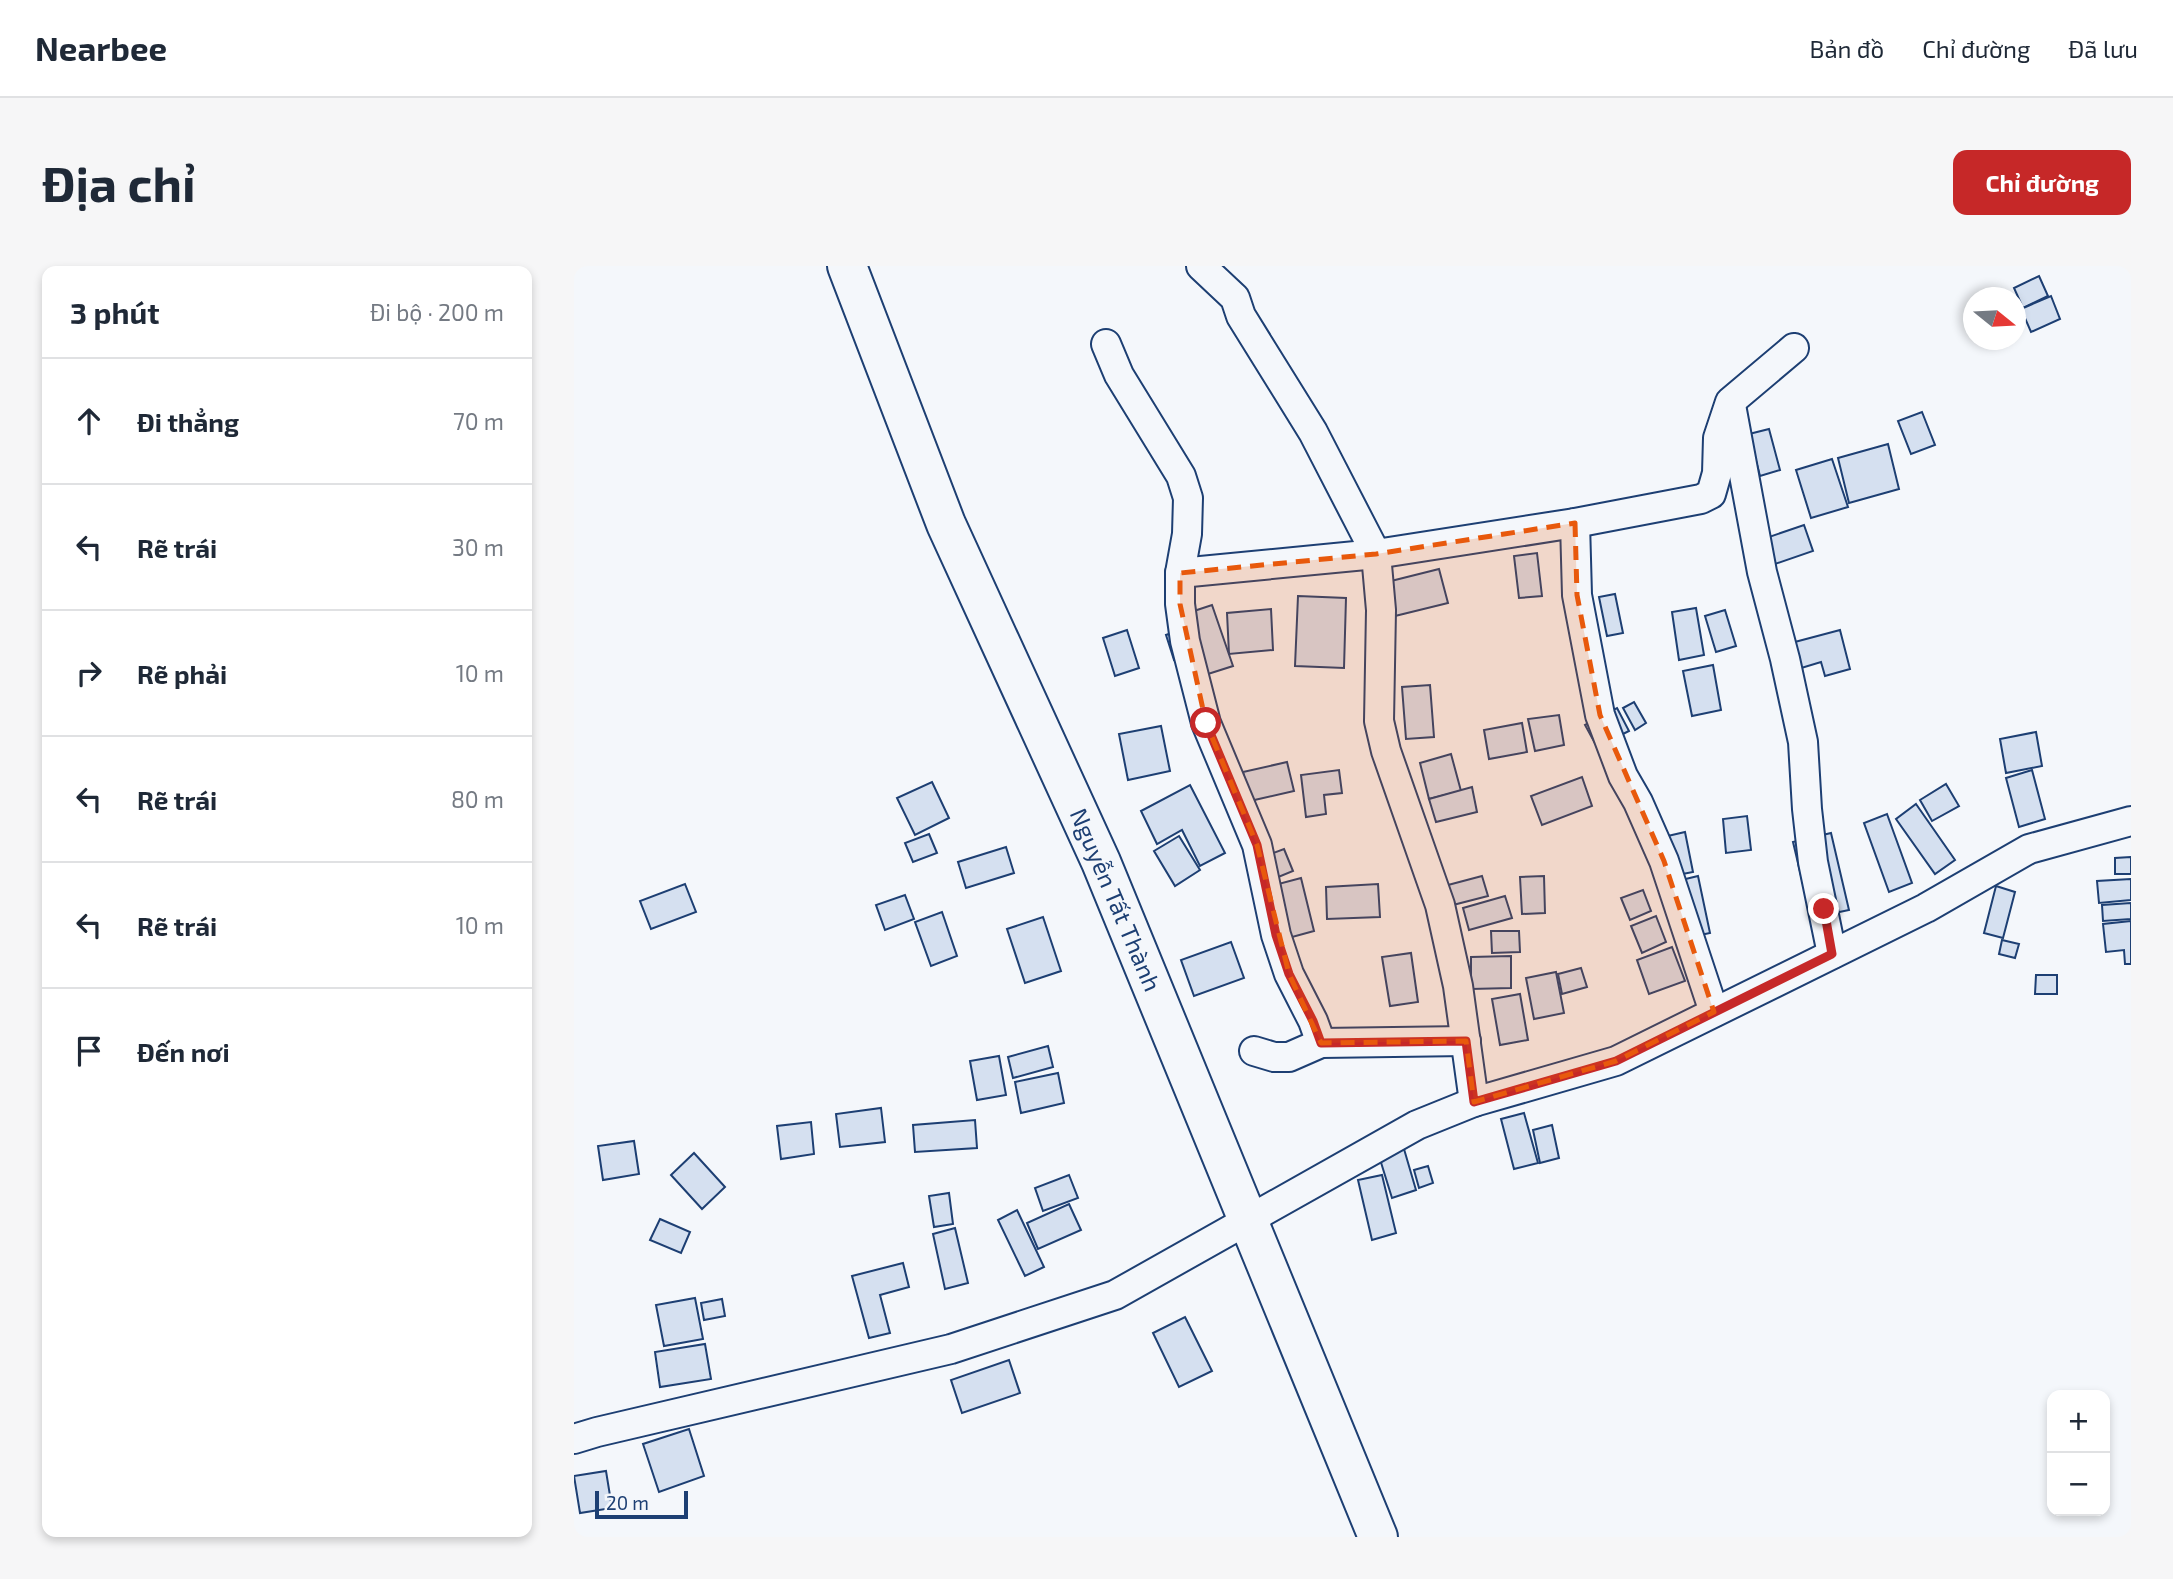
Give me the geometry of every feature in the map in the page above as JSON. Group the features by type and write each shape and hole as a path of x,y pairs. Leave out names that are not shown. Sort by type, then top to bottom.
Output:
{"main road":[{"name":"Nguyễn Tất Thành","path":"847,266 946,524 1101,862 1378,1537"}],"street":[{"path":"1201,266 1235,298 1241,316 1313,432 1376,554 1381,610 1379,721 1386,751 1440,905 1458,986 1474,1102"},
{"path":"1106,344 1119,375 1166,447 1188,498 1180,573 1180,604 1185,641 1206,723 1257,845 1276,935 1289,974 1321,1043"},
{"path":"1180,573 1376,554 1575,523 1701,499 1711,494 1717,473 1718,438 1730,402 1794,348"},
{"path":"1730,402 1762,572 1803,742 1813,862 1832,954"},
{"path":"1575,523 1577,595 1600,715 1623,776 1664,861 1714,1012"},
{"path":"574,1439 951,1349 1115,1295 1418,1125 1474,1102 1616,1061 1926,908 2029,849 2131,821"},
{"path":"1254,1051 1274,1057 1289,1057 1321,1043 1466,1041"}],"highlighted area":[{"path":"1575,523 1577,595 1600,715 1664,861 1714,1012 1616,1061 1474,1102 1466,1041 1321,1043 1289,974 1257,845 1206,723 1180,604 1180,573 1376,554"}],"building":[{"path":"2039,276 2048,296 2026,307 2026,287 2016,287"},
{"path":"2051,296 2060,319 2031,332 2026,320 2026,307"},
{"path":"1922,412 1935,445 1911,454 1898,421"},
{"path":"1769,429 1780,470 1760,476 1749,434"},
{"path":"1888,444 1899,489 1849,503 1838,458"},
{"path":"1832,459 1848,507 1811,518 1796,470"},
{"path":"1804,525 1813,551 1772,565 1763,539"},
{"path":"1537,553 1542,596 1519,598 1514,556"},
{"path":"1439,569 1448,603 1395,616 1387,582"},
{"path":"1615,594 1623,633 1607,636 1599,597"},
{"path":"1298,596 1346,598 1344,668 1295,666"},
{"path":"1212,605 1233,666 1208,674 1200,651 1174,660 1166,635 1192,626 1188,613"},
{"path":"1696,608 1704,655 1679,660 1672,612"},
{"path":"1271,609 1273,650 1229,654 1227,613"},
{"path":"1725,610 1736,646 1716,652 1705,616"},
{"path":"1127,630 1139,668 1115,676 1103,638"},
{"path":"1840,630 1850,669 1825,676 1821,662 1798,669 1791,643"},
{"path":"1713,665 1721,710 1692,716 1683,671"},
{"path":"1430,685 1434,737 1406,739 1402,687"},
{"path":"1634,702 1646,723 1635,730 1623,708"},
{"path":"1617,708 1629,731 1597,747 1585,725"},
{"path":"1559,715 1564,745 1535,751 1528,719"},
{"path":"1522,723 1527,752 1489,759 1484,730"},
{"path":"1161,726 1170,771 1128,780 1119,734"},
{"path":"2036,732 2042,766 2006,773 2000,739"},
{"path":"1451,754 1461,791 1429,799 1420,763"},
{"path":"1287,762 1294,791 1250,801 1243,772"},
{"path":"1339,770 1342,793 1324,795 1326,814 1306,817 1301,775"},
{"path":"2032,770 2045,819 2019,827 2006,778"},
{"path":"1582,777 1592,806 1542,825 1531,796"},
{"path":"932,782 949,818 915,835 897,798"},
{"path":"1946,784 1959,806 1932,821 1920,800"},
{"path":"1190,785 1225,853 1200,866 1182,830 1157,844 1141,811"},
{"path":"1472,787 1477,812 1436,822 1429,799"},
{"path":"1916,804 1955,860 1935,874 1896,819"},
{"path":"1887,814 1912,883 1889,892 1864,823"},
{"path":"1747,816 1751,850 1726,853 1723,819"},
{"path":"1685,832 1693,872 1667,877 1659,838"},
{"path":"1831,833 1849,910 1811,918 1793,842"},
{"path":"929,834 937,853 913,862 905,843"},
{"path":"1179,836 1200,870 1175,886 1154,851"},
{"path":"1006,847 1014,873 966,888 958,862"},
{"path":"1284,849 1293,871 1256,886 1247,863"},
{"path":"2131,857 2131,874 2115,874 2115,858"},
{"path":"1482,876 1488,896 1453,905 1448,885"},
{"path":"1544,876 1545,913 1522,914 1520,877"},
{"path":"1698,876 1710,933 1681,939 1669,883"},
{"path":"1301,878 1314,931 1270,943 1256,890"},
{"path":"2131,879 2131,900 2099,903 2097,881"},
{"path":"685,884 696,912 651,929 640,901"},
{"path":"1378,884 1380,917 1327,919 1326,887"},
{"path":"1996,886 2015,892 2003,938 1984,933"},
{"path":"1643,890 1651,911 1630,920 1621,898"},
{"path":"905,895 914,919 885,930 876,905"},
{"path":"1505,896 1512,918 1469,930 1463,908"},
{"path":"2131,903 2131,919 2103,921 2102,905"},
{"path":"942,912 957,956 931,966 915,922"},
{"path":"1656,916 1666,942 1642,953 1631,926"},
{"path":"1043,917 1061,971 1025,983 1007,929"},
{"path":"2131,921 2131,964 2125,964 2124,950 2106,952 2103,924"},
{"path":"1491,931 1519,931 1520,952 1492,953"},
{"path":"2002,940 2019,944 2015,958 1999,954"},
{"path":"1231,942 1244,978 1194,996 1181,960"},
{"path":"1672,947 1685,981 1649,994 1637,960"},
{"path":"1411,953 1418,1002 1390,1006 1382,957"},
{"path":"1511,956 1511,988 1471,989 1471,957"},
{"path":"1581,968 1587,987 1562,994 1558,974"},
{"path":"1556,972 1564,1013 1534,1019 1526,978"},
{"path":"2036,975 2057,975 2057,994 2035,994"},
{"path":"1520,994 1528,1040 1500,1045 1492,999"},
{"path":"1048,1046 1053,1067 1013,1078 1008,1057"},
{"path":"999,1056 1006,1095 977,1100 970,1061"},
{"path":"1058,1073 1064,1103 1021,1113 1015,1082"},
{"path":"881,1108 885,1142 840,1147 836,1114"},
{"path":"1524,1113 1538,1163 1514,1169 1501,1119"},
{"path":"975,1120 977,1148 915,1152 913,1125"},
{"path":"811,1122 814,1154 781,1159 777,1126"},
{"path":"1552,1125 1559,1158 1540,1163 1533,1130"},
{"path":"634,1141 639,1174 603,1180 598,1146"},
{"path":"1404,1149 1416,1190 1392,1198 1379,1156"},
{"path":"694,1153 725,1187 702,1209 671,1175"},
{"path":"1428,1166 1433,1183 1419,1188 1414,1170"},
{"path":"1069,1175 1078,1198 1043,1211 1035,1188"},
{"path":"1382,1175 1396,1233 1372,1240 1358,1180"},
{"path":"949,1193 953,1224 934,1227 929,1196"},
{"path":"1069,1204 1081,1230 1038,1249 1027,1223"},
{"path":"1017,1210 1044,1267 1025,1276 998,1220"},
{"path":"660,1219 690,1232 681,1253 650,1240"},
{"path":"955,1228 968,1283 945,1289 933,1234"},
{"path":"903,1263 909,1287 880,1295 890,1333 869,1338 852,1276"},
{"path":"695,1298 703,1339 664,1346 656,1305"},
{"path":"722,1299 725,1316 704,1320 701,1303"},
{"path":"1185,1317 1212,1371 1179,1387 1153,1333"},
{"path":"705,1344 711,1379 660,1387 655,1352"},
{"path":"1009,1360 1020,1393 962,1413 951,1380"},
{"path":"689,1429 704,1476 659,1492 643,1444"},
{"path":"606,1471 612,1508 580,1513 574,1476"}],"route":[{"path":"1206,723 1257,845 1276,935 1289,974 1321,1043 1466,1041 1474,1102 1616,1061 1832,954 1824,909"}]}
